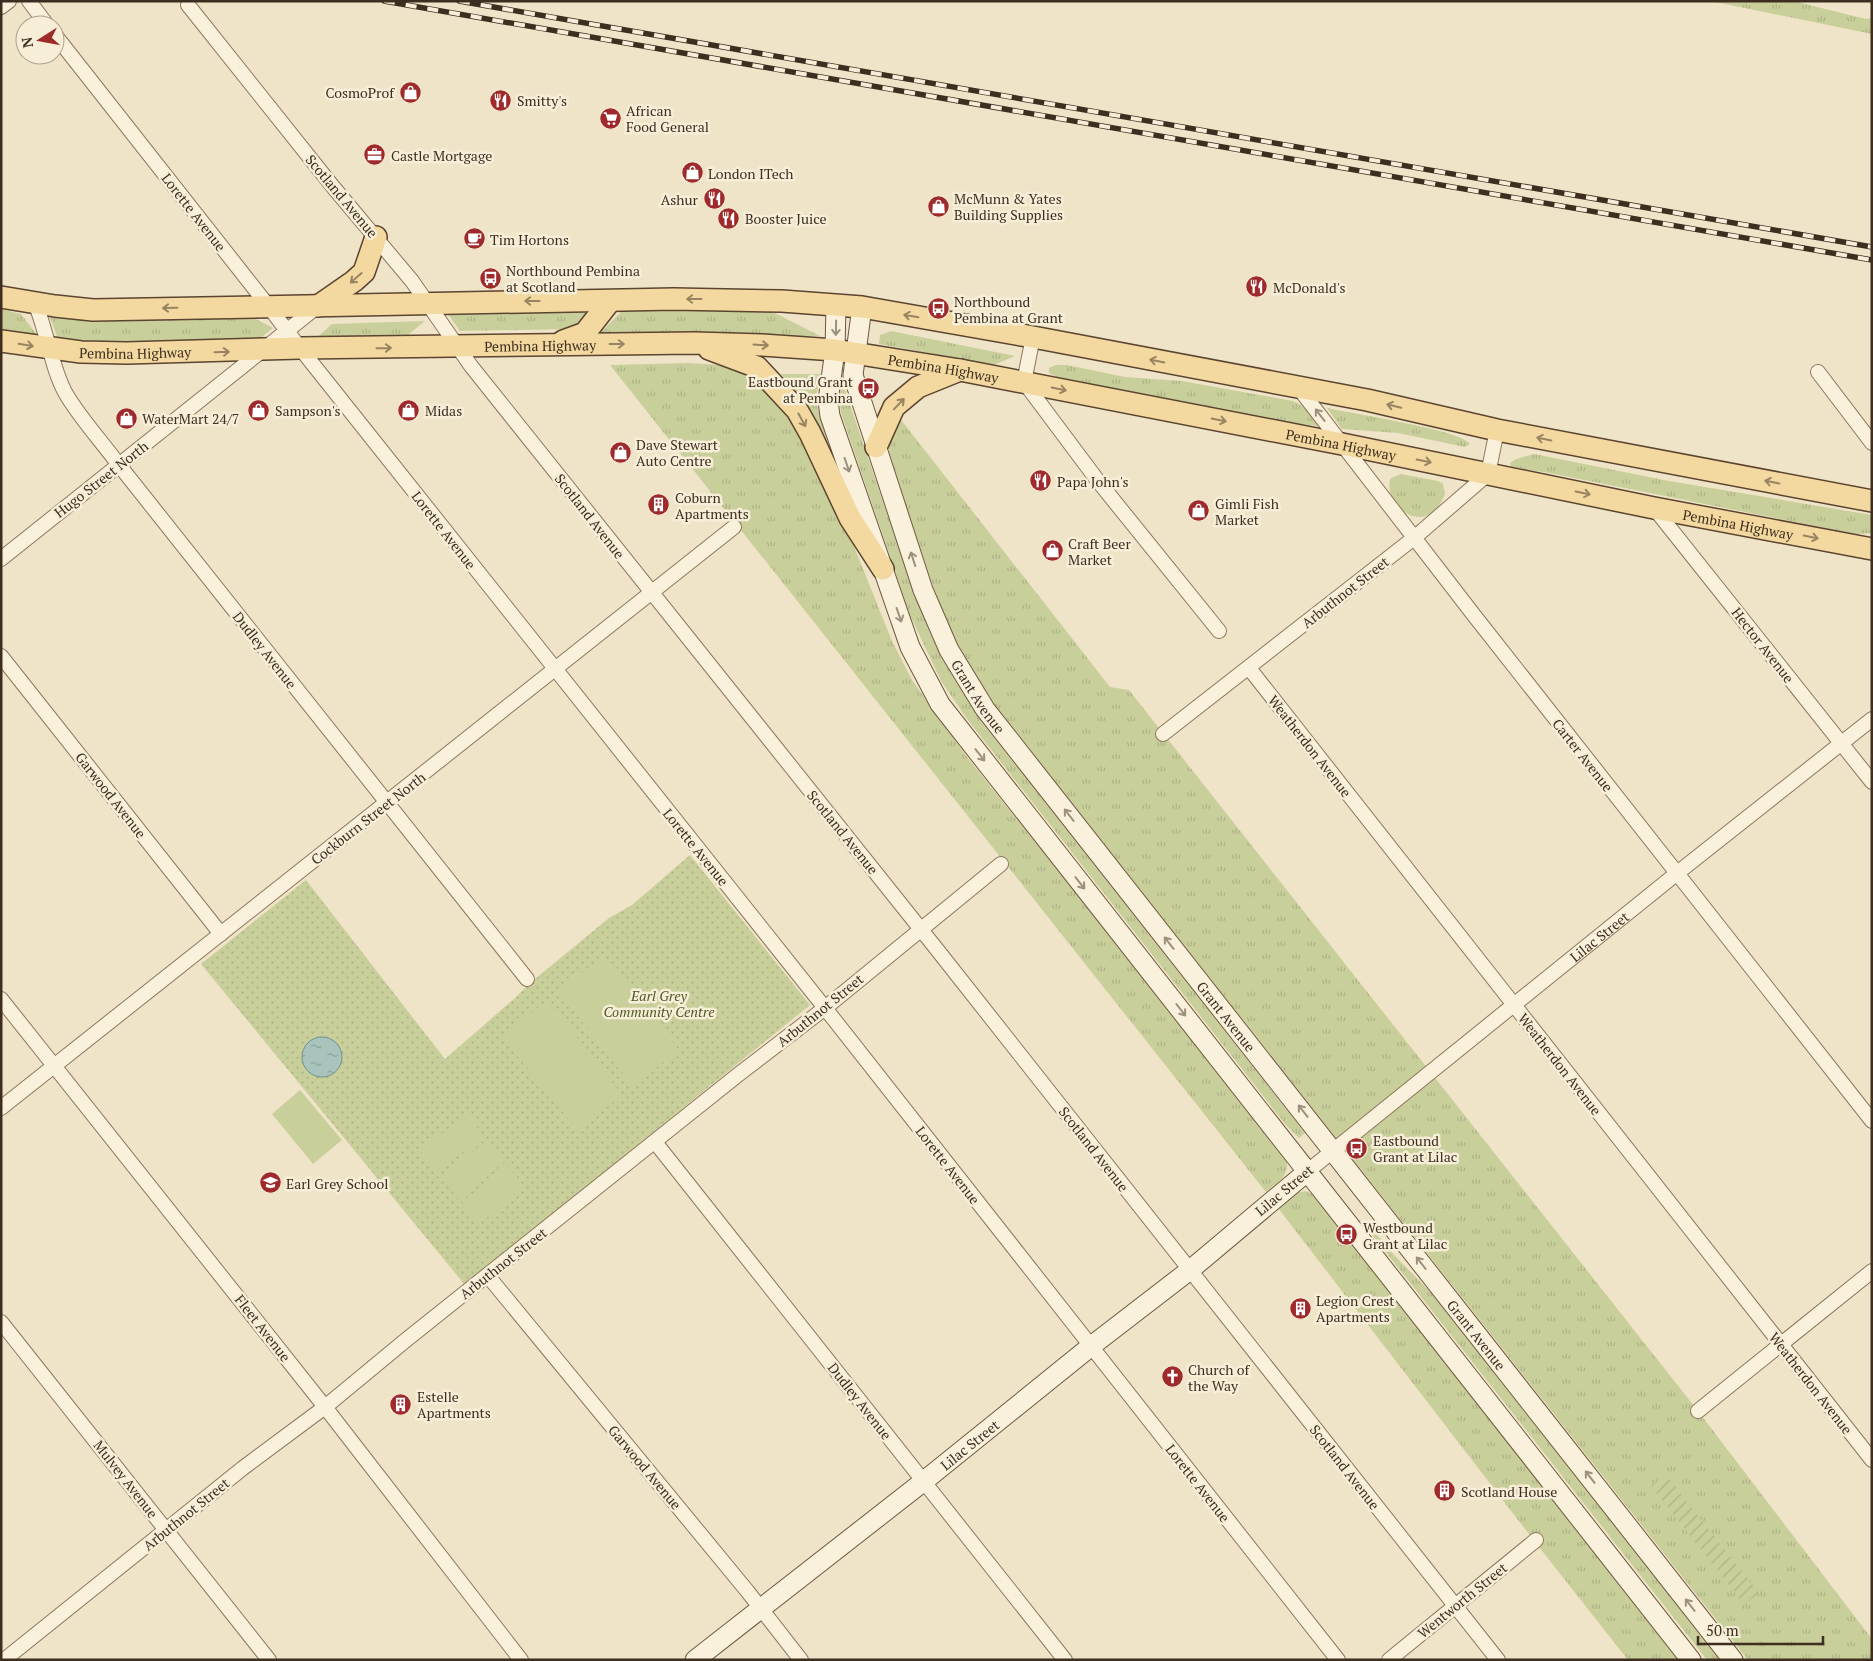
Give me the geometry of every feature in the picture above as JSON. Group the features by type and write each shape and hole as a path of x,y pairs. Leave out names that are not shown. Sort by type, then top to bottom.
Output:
{"main road":[{"path":"318,306 364,272 376,237"},
{"path":"1,296 35,303 92,310 712,299 782,301 862,307 1367,400 1497,430 1872,501"},
{"path":"551,346 585,333 610,301"},
{"name":"Grant Avenue","path":"836,305 845,352 923,590 949,650 985,709 1733,1660"},
{"name":"Grant Avenue","path":"862,307 845,352 833,372 828,396 830,416 910,647 940,704 1691,1660"},
{"name":"Pembina Highway","path":"1,341 81,352 127,353 300,348 695,343 762,345 845,352 1024,382 1342,444 1654,508 1871,547"},
{"path":"695,343 757,367 797,410 850,518 883,569"},
{"path":"876,447 894,406 918,387 960,370"},
{"name":"Lilac Street","path":"695,1660 924,1482 1090,1347 1190,1270 1308,1171"}],"street":[{"path":"1,8 9,1"},
{"path":"29,1 40,15"},
{"name":"Scotland Avenue","path":"188,5 334,188 376,237 428,303 456,346 1498,1660"},
{"name":"Lorette Avenue","path":"65,48 300,348 825,1008 1338,1660"},
{"name":"Dudley Avenue","path":"35,303 43,320 59,378 66,394 119,465 527,979"},
{"name":"Hugo Street North","path":"1,559 318,306"},
{"path":"1033,337 1024,382 1098,482 1219,631"},
{"path":"1818,372 1872,443"},
{"name":"Carter Avenue","path":"1298,387 1676,874 1872,1121"},
{"path":"1488,474 1497,430"},
{"name":"Arbuthnot Street","path":"1163,734 1414,538 1488,474"},
{"name":"Hector Avenue","path":"1654,508 1872,782"},
{"name":"Cockburn Street North","path":"1,1108 734,527"},
{"name":"Garwood Avenue","path":"1,656 221,934"},
{"name":"Weatherdon Avenue","path":"1249,668 1872,1460"},
{"name":"Lilac Street","path":"1308,1171 1676,874 1872,720"},
{"name":"Arbuthnot Street","path":"4,1660 243,1468 325,1407 739,1074 825,1008 1000,864"},
{"name":"Fleet Avenue","path":"1,999 325,1407 521,1660"},
{"name":"Dudley Avenue","path":"655,1142 1065,1660"},
{"path":"1698,1412 1872,1271"},
{"name":"Garwood Avenue","path":"488,1276 761,1608 801,1660"},
{"name":"Mulvey Avenue","path":"1,1322 268,1660"},
{"name":"Wentworth Street","path":"1389,1660 1536,1540"}],"green space":[{"path":"1710,1 1793,1 1866,19 1872,18 1872,34"},
{"path":"1,309 21,314 40,339 1,332"},
{"path":"769,310 820,336 597,336 622,311"},
{"path":"593,311 571,329 460,331 448,314"},
{"path":"250,316 273,328 257,341 59,342 50,317"},
{"path":"425,321 403,339 314,340 332,324"},
{"path":"891,331 1015,356 994,365 879,344 880,335"},
{"path":"688,363 721,365 741,372 766,388 781,403 839,509 892,641 912,680 967,757 1285,1155 1287,1162 1286,1172 1266,1192 610,365"},
{"path":"1056,365 1067,365 1125,377 1182,381 1293,401 1309,411 1320,426 1289,423 1057,377 1049,373 1049,368"},
{"path":"781,374 822,374 815,399 828,444 824,445 799,395"},
{"path":"841,384 843,384 910,581 941,657 980,720 1305,1133 1299,1138 1286,1125 967,719 941,681 910,615 841,413 839,396"},
{"path":"1327,408 1447,433 1470,444 1465,447 1398,433 1342,429"},
{"path":"898,416 1110,687 1129,690 1698,1411 1872,1639 1872,1660 1748,1660 1008,722 981,685 962,652 937,597 889,452 889,439"},
{"path":"1534,454 1669,481 1872,515 1872,533 1856,534 1512,467 1510,464 1516,459"},
{"path":"1401,474 1438,481 1443,484 1445,494 1437,508 1427,515 1417,517 1407,514 1399,507 1392,498 1389,488 1391,478"},
{"name":"Earl Grey Community Centre","path":"690,855 810,1005 465,1285 201,964 306,880 445,1059 529,984 609,918 632,905"},
{"path":"604,955 679,1050 633,1086 558,991"},
{"path":"548,1000 622,1095 577,1130 502,1036"},
{"path":"300,1090 342,1140 313,1164 272,1114"},
{"path":"467,1114 484,1136 437,1172 420,1150"},
{"path":"487,1140 504,1162 458,1199 441,1177"},
{"path":"508,1166 525,1188 479,1224 462,1202"},
{"path":"1306,1191 1317,1197 1680,1660 1628,1660 1278,1208 1296,1193"},
{"path":"1373,1230 1395,1256 1443,1305 1721,1660 1707,1660 1370,1232"},
{"path":"1666,1475 1759,1593 1744,1604 1651,1486"}],"water":[{"path":"326,1037 333,1040 339,1046 342,1057 341,1065 333,1074 326,1077 318,1077 311,1074 303,1065 302,1053 305,1046 314,1038"}],"railway":[{"path":"384,1 1872,260"},
{"path":"459,1 1872,247"}],"place":[{"name":"CosmoProf","path":"410,92"},
{"name":"Smitty's","path":"501,100"},
{"name":"African Food General","path":"610,118"},
{"name":"Castle Mortgage","path":"375,155"},
{"name":"London ITech","path":"692,173"},
{"name":"Ashur","path":"714,199"},
{"name":"McMunn & Yates Building Supplies","path":"938,206"},
{"name":"Booster Juice","path":"729,218"},
{"name":"Tim Hortons","path":"474,239"},
{"name":"Northbound Pembina at Scotland","path":"490,278"},
{"name":"McDonald's","path":"1257,287"},
{"name":"Northbound Pembina at Grant","path":"938,309"},
{"name":"Eastbound Grant at Pembina","path":"869,389"},
{"name":"Sampson's","path":"259,410"},
{"name":"Midas","path":"409,410"},
{"name":"WaterMart 24/7","path":"126,418"},
{"name":"Dave Stewart Auto Centre","path":"620,452"},
{"name":"Papa John's","path":"1041,481"},
{"name":"Coburn Apartments","path":"659,505"},
{"name":"Gimli Fish Market","path":"1199,511"},
{"name":"Craft Beer Market","path":"1052,551"},
{"name":"Eastbound Grant at Lilac","path":"1357,1148"},
{"name":"Earl Grey School","path":"270,1183"},
{"name":"Westbound Grant at Lilac","path":"1347,1235"},
{"name":"Legion Crest Apartments","path":"1300,1308"},
{"name":"Church of the Way","path":"1172,1377"},
{"name":"Estelle Apartments","path":"401,1404"},
{"name":"Scotland House","path":"1445,1491"}]}
